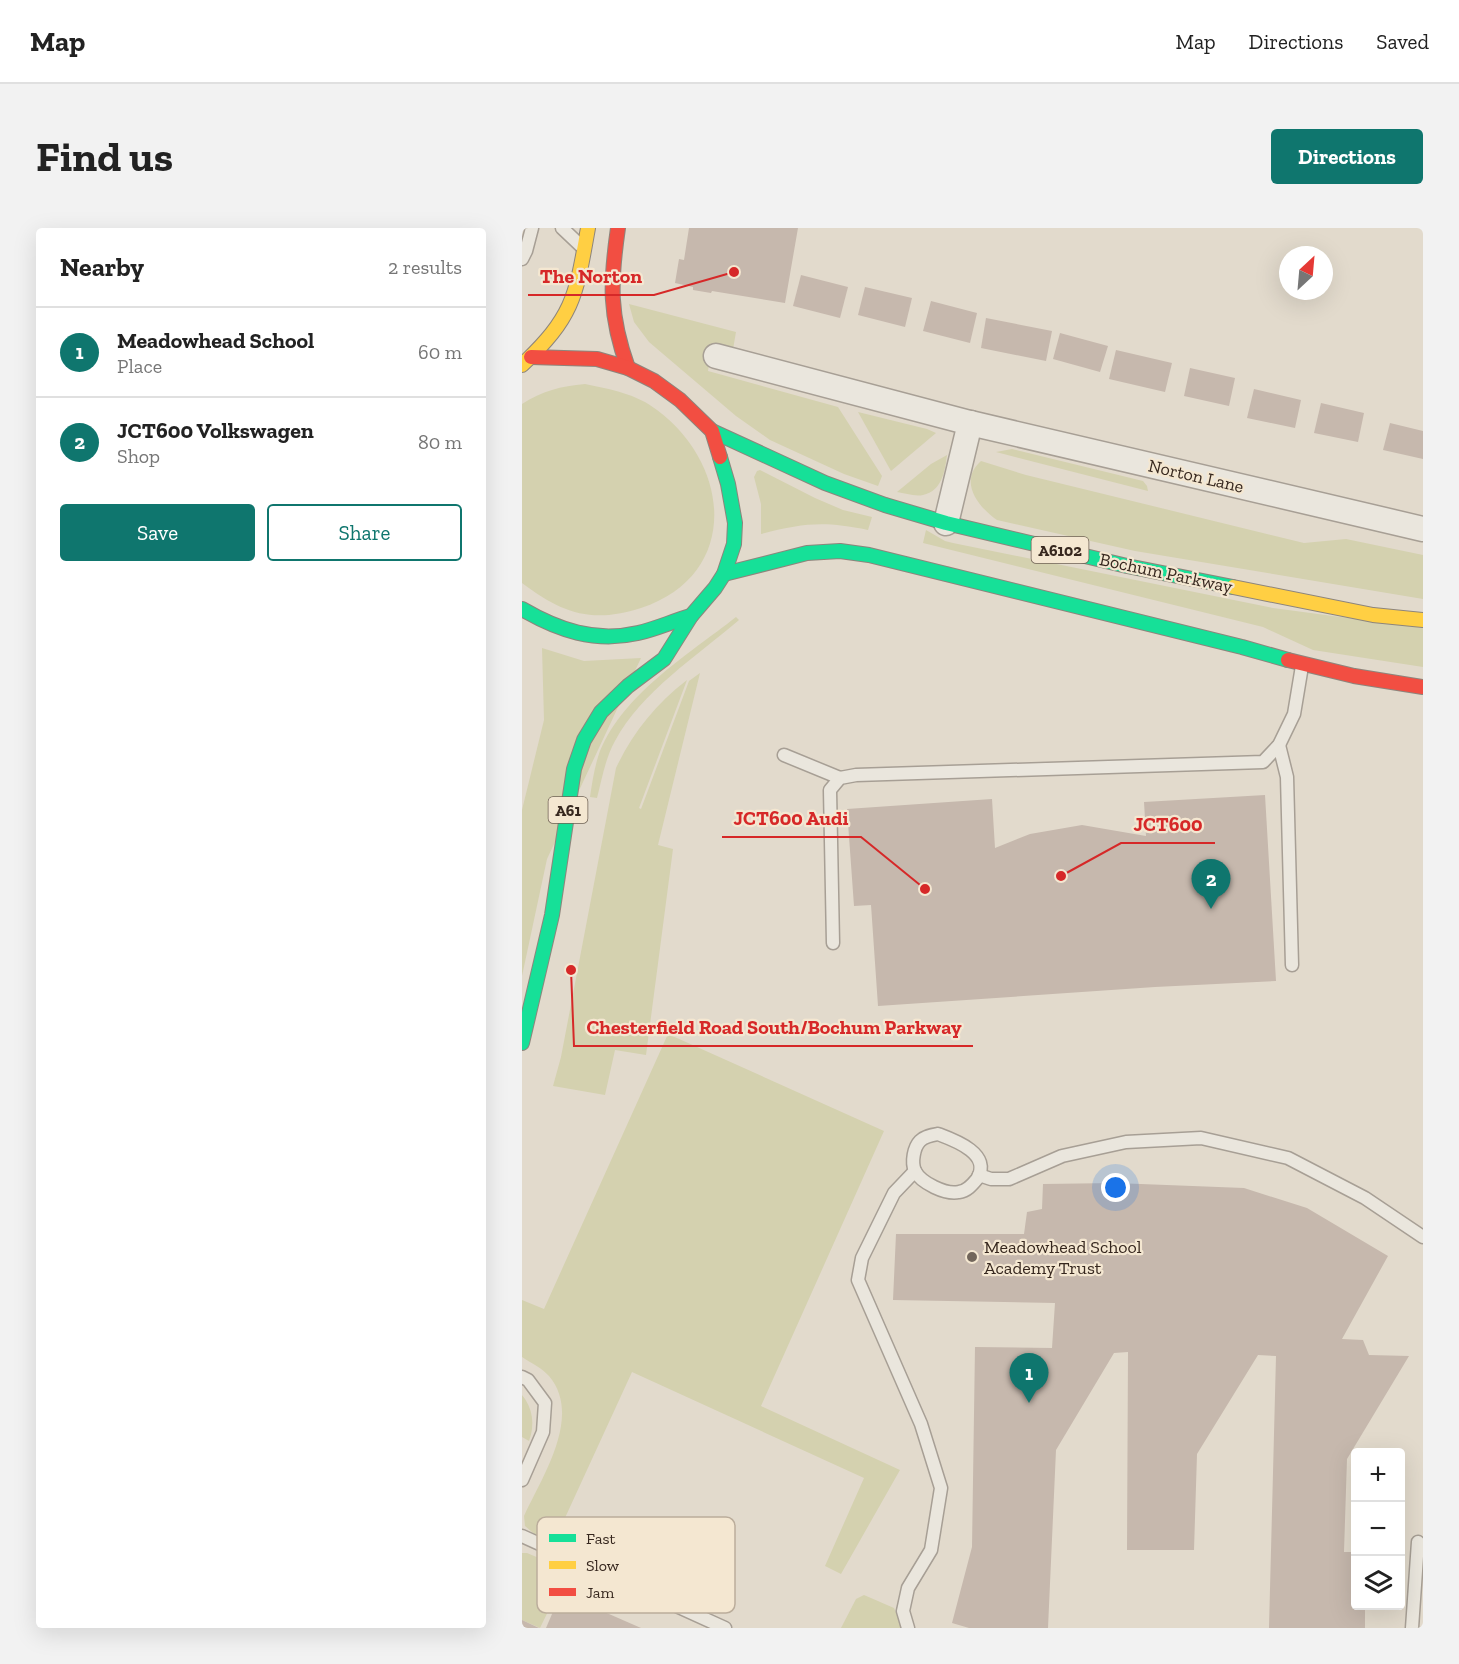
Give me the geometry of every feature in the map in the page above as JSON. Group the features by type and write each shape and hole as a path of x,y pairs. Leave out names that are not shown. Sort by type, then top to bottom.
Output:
{"highway":[{"path":"526,361 551,336 569,311 575,296 588,228"},
{"path":"618,228 610,293 618,342 628,368"},
{"path":"522,609 544,623 563,631 608,637 637,634 666,622 691,616 724,574 734,544 735,523 728,484 712,431 680,400 654,381 628,368 597,359 526,361"},
{"name":"Bochum Parkway","path":"712,431 825,483 885,505 946,522 1162,573 1373,615 1423,620"},
{"path":"724,574 807,553 840,552 869,555 1242,647 1302,665 1384,683 1423,687"},
{"name":"A61","path":"522,1043 552,915 577,757 591,725 601,712 628,686 664,659 691,616"}],"street":[{"name":"Norton Lane","path":"716,356 970,423 1423,529"},
{"path":"946,522 970,423"}],"lane":[{"path":"522,259 532,228"},
{"path":"562,228 584,249"},
{"path":"784,755 840,778 856,775 1263,762 1279,745 1294,714 1302,665"},
{"path":"1279,745 1287,777 1292,965"},
{"path":"833,943 830,790 840,778"},
{"path":"938,1134 972,1150 981,1166 979,1175 972,1185 962,1192 954,1193 932,1185 915,1171 913,1161 920,1141 938,1134"},
{"path":"979,1175 991,1179 1009,1179 1062,1156 1126,1142 1201,1138 1288,1158 1365,1198 1423,1237"},
{"path":"908,1628 903,1611 908,1588 931,1550 941,1488 917,1414 858,1280 862,1258 894,1193 915,1171"},
{"path":"522,1377 528,1380 545,1403 543,1432 522,1480"},
{"path":"522,1536 537,1543"},
{"path":"1412,1628 1418,1542"},
{"path":"692,1613 725,1628"}],"shaded area":[{"path":"629,304 736,332 732,355 711,351 708,371 838,407 882,476 878,486 844,474 770,440 736,416 649,342 634,322"},
{"path":"585,384 623,393 657,410 682,433 700,460 711,489 714,518 709,546 696,571 673,592 641,608 623,613 592,615 578,613 550,602 522,583 522,404 552,390"},
{"path":"858,412 927,429 936,433 891,471"},
{"path":"1012,449 1143,481 1148,491 996,452"},
{"path":"947,455 944,474 938,485 929,493 913,495 897,492 931,464"},
{"path":"981,461 1026,475 1304,543 1346,539 1423,555 1423,599 1135,551 997,520 983,508 973,493 971,477"},
{"path":"760,470 843,510 872,517 868,530 814,524 761,534 761,504 754,477"},
{"path":"926,530 953,543 1273,608 1423,628 1423,667 1313,650 1263,627 923,543"},
{"path":"736,617 739,620 671,676 639,706 615,741 604,769 597,798 590,797 598,757 608,735 622,715 657,678"},
{"path":"542,648 584,661 641,658 547,859 522,976 522,810 544,720"},
{"path":"700,673 658,845 673,849 646,1055 615,1050 605,1095 553,1086 561,1057 616,768 630,742 646,720 687,680 639,808 641,809 689,681"},
{"path":"668,1034 884,1131 761,1406 900,1470 841,1574 825,1566 864,1478 632,1372 565,1517 537,1517 537,1536 525,1526 524,1516 549,1465 561,1428 562,1409 558,1392 549,1376 522,1357 522,1300 544,1309"},
{"path":"522,1395 529,1405 532,1417 529,1441 522,1437"},
{"path":"522,1553 527,1553 537,1557 537,1613 547,1613 540,1628 522,1620"},
{"path":"864,1595 894,1608 903,1628 841,1628 856,1599"}],"building":[{"path":"689,228 798,228 785,303 693,290 693,287 675,283 679,259 684,260"},
{"path":"801,275 848,287 840,318 793,306"},
{"path":"865,287 912,298 905,327 858,315"},
{"path":"931,301 977,313 970,343 923,331"},
{"path":"986,318 1052,331 1046,361 981,348"},
{"path":"1060,333 1108,346 1100,372 1053,359"},
{"path":"1116,350 1172,363 1165,392 1109,379"},
{"path":"1190,368 1235,378 1229,406 1184,396"},
{"path":"1254,389 1301,400 1295,428 1247,418"},
{"path":"1321,403 1364,413 1358,442 1314,433"},
{"path":"1390,423 1423,431 1423,459 1383,450"},
{"path":"1265,795 1276,981 878,1006 871,905 854,906 847,809 992,799 995,848 1030,834 1082,825 1146,836 1144,802"},
{"path":"1115,1183 1244,1188 1307,1208 1388,1256 1342,1339 1363,1340 1369,1355 1409,1356 1354,1448 1351,1448 1347,1459 1344,1552 1351,1552 1351,1610 1365,1610 1365,1628 1269,1628 1276,1356 1258,1355 1197,1454 1194,1550 1127,1550 1128,1352 1114,1353 1056,1450 1048,1628 969,1628 952,1623 972,1547 975,1347 1052,1348 1055,1303 893,1300 896,1234 1024,1234 1027,1212 1042,1209 1043,1184"},
{"path":"552,1613 607,1613 641,1628 546,1628"},
{"path":"522,1620 539,1628 522,1628"}],"traffic: fast":[{"path":"712,431 825,483 885,505 946,523 1127,566 1233,587"},
{"path":"522,1043 552,915 574,769 584,740 601,712 628,686 664,659 691,616 724,574 734,544 735,523 728,484 720,457"},
{"path":"724,574 807,553 840,551 869,555 1288,660"},
{"path":"522,609 549,623 577,633 607,636 638,633 691,616"}],"traffic: slow":[{"path":"522,365 553,332 570,304 576,288 588,228"},
{"path":"1233,587 1373,615 1423,620"}],"traffic: jam":[{"path":"618,228 613,282 614,315 628,368"},
{"path":"531,357 597,359 628,368 654,381 680,400 712,431 720,457"},
{"path":"1288,660 1354,676 1423,687"}],"place":[{"name":"The Norton","path":"734,272"},
{"name":"JCT600","path":"1061,876"},
{"name":"JCT600 Audi","path":"925,889"},
{"name":"JCT600 Volkswagen","path":"1211,909"},
{"name":"Chesterfield Road South/Bochum Parkway","path":"571,970"},
{"name":"Meadowhead School Academy Trust","path":"972,1257"},
{"name":"Meadowhead School","path":"1029,1403"}]}
